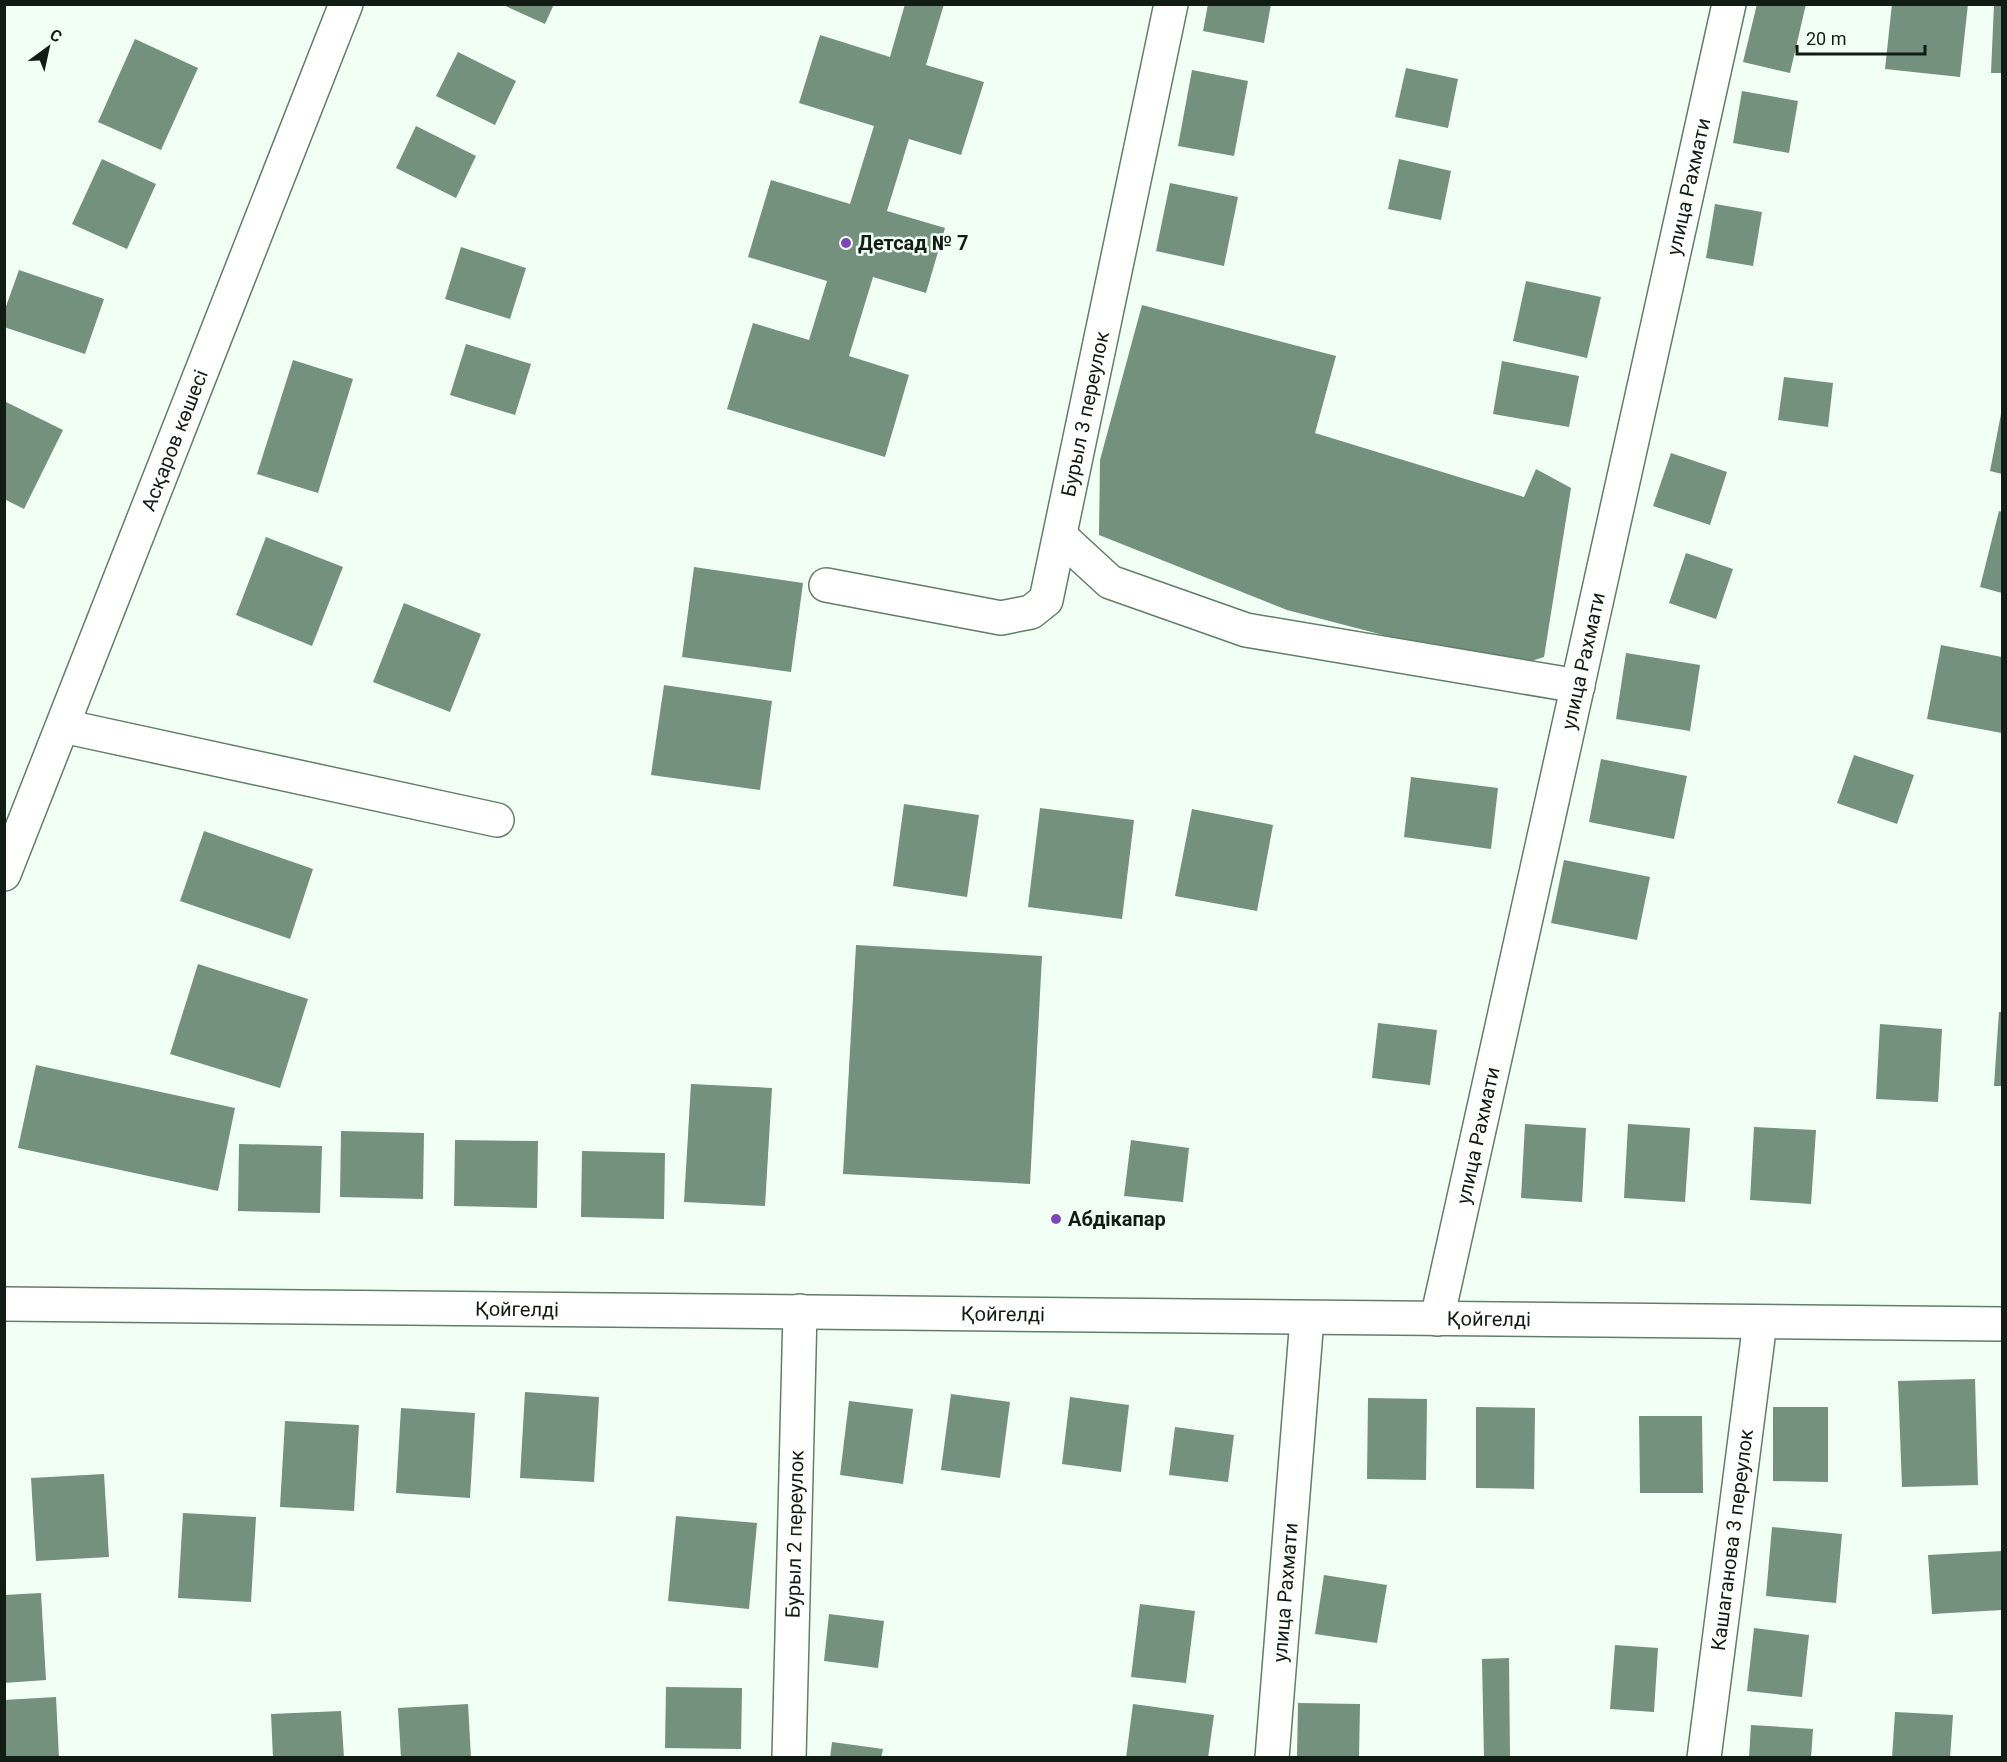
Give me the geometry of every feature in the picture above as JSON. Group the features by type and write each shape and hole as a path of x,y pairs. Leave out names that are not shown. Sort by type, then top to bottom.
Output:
{"street":[{"name":"Асқаров көшесі","path":"4,874 346,4"},
{"name":"Бурыл 3 переулок","path":"826,585 1001,618 1031,612 1046,600 1171,4"},
{"name":"улица Рахмати","path":"1437,1319 1729,4"},
{"path":"1060,536 1110,582 1246,630 1578,686"},
{"path":"63,726 497,820"},
{"name":"Қойгелді","path":"4,1304 2002,1324"},
{"name":"Бурыл 2 переулок","path":"789,1758 800,1311"},
{"name":"улица Рахмати","path":"1272,1758 1307,1318"},
{"name":"Кашаганова 3 переулок","path":"1704,1758 1760,1322"}],"building":[{"path":"501,4 554,4 545,24"},
{"name":"Детсад № 7","path":"905,4 944,4 926,65 984,82 961,155 909,139 887,211 945,228 926,293 873,277 849,356 909,375 885,457 727,409 753,323 809,340 827,281 748,257 771,180 850,204 874,126 799,103 820,35 890,57"},
{"path":"1208,4 1271,4 1264,43 1203,31"},
{"path":"1757,4 1806,4 1790,73 1743,62"},
{"path":"1892,4 1968,4 1960,77 1885,69"},
{"path":"1994,4 2002,4 2002,73 1991,73"},
{"path":"135,39 198,68 161,150 98,122"},
{"path":"458,52 516,81 495,125 436,96"},
{"path":"1406,68 1458,79 1448,128 1395,117"},
{"path":"1192,70 1248,81 1234,156 1178,146"},
{"path":"1742,91 1798,101 1789,153 1733,143"},
{"path":"416,126 476,156 456,198 396,168"},
{"path":"102,159 156,184 127,249 72,224"},
{"path":"1399,159 1451,171 1441,220 1388,209"},
{"path":"1170,183 1238,197 1224,266 1156,251"},
{"path":"1715,204 1762,212 1753,266 1706,258"},
{"path":"461,247 526,268 510,319 445,299"},
{"path":"19,270 104,299 85,354 4,327 4,312"},
{"path":"1526,281 1601,297 1587,358 1513,341"},
{"path":"1142,305 1336,356 1315,433 1524,497 1536,469 1571,488 1544,657 1510,668 1287,610 1099,535 1100,460"},
{"path":"466,344 531,364 515,415 450,395"},
{"path":"293,360 353,379 318,493 257,474"},
{"path":"1502,361 1579,376 1569,427 1493,414"},
{"path":"1784,377 1833,383 1828,427 1778,420"},
{"path":"4,401 63,430 24,509 4,499"},
{"path":"2002,414 2002,474 1990,471"},
{"path":"1671,453 1727,472 1710,525 1653,506"},
{"path":"1999,511 2002,512 2002,593 1980,587"},
{"path":"266,537 343,567 312,646 236,615"},
{"path":"1686,553 1733,569 1716,619 1669,603"},
{"path":"694,567 803,583 791,672 682,657"},
{"path":"404,603 481,634 450,712 373,682"},
{"path":"1941,645 2002,657 2002,733 1927,719"},
{"path":"1626,653 1700,665 1690,731 1616,719"},
{"path":"664,685 772,701 760,790 651,775"},
{"path":"1854,755 1914,775 1897,824 1837,803"},
{"path":"1601,759 1687,776 1674,839 1589,822"},
{"path":"1411,777 1498,788 1491,849 1404,837"},
{"path":"904,804 979,815 967,897 893,886"},
{"path":"1040,808 1134,820 1122,919 1028,907"},
{"path":"1192,809 1273,825 1257,911 1175,896"},
{"path":"204,831 313,869 290,939 180,901"},
{"path":"1564,860 1650,877 1637,940 1551,923"},
{"path":"856,945 1042,956 1030,1184 843,1174"},
{"path":"198,964 308,999 280,1088 170,1054"},
{"path":"1999,1012 2002,1012 2002,1086 1994,1086"},
{"path":"1378,1023 1437,1030 1430,1085 1372,1078"},
{"path":"1880,1024 1942,1029 1938,1102 1876,1099"},
{"path":"36,1065 235,1108 218,1191 18,1148"},
{"path":"691,1084 772,1088 765,1206 684,1202"},
{"path":"1525,1124 1586,1128 1582,1202 1521,1198"},
{"path":"1628,1124 1690,1128 1685,1202 1624,1198"},
{"path":"1754,1127 1816,1130 1811,1204 1750,1200"},
{"path":"341,1131 424,1133 423,1199 340,1197"},
{"path":"455,1140 538,1141 537,1208 454,1206"},
{"path":"1131,1140 1189,1148 1183,1202 1124,1196"},
{"path":"239,1144 322,1146 320,1213 238,1211"},
{"path":"582,1151 665,1153 664,1219 581,1217"},
{"path":"1975,1379 1978,1485 1902,1487 1898,1381"},
{"path":"525,1392 599,1397 594,1482 520,1478"},
{"path":"951,1394 1010,1402 1000,1478 941,1470"},
{"path":"1070,1397 1129,1405 1121,1472 1062,1464"},
{"path":"1368,1398 1427,1399 1426,1480 1367,1479"},
{"path":"849,1401 913,1409 903,1484 840,1475"},
{"path":"1476,1407 1535,1408 1534,1489 1476,1488"},
{"path":"1773,1407 1828,1407 1828,1482 1773,1481"},
{"path":"401,1408 475,1413 470,1498 396,1493"},
{"path":"1639,1416 1702,1416 1703,1493 1640,1493"},
{"path":"285,1421 359,1425 354,1511 280,1507"},
{"path":"1175,1427 1234,1435 1228,1482 1169,1475"},
{"path":"104,1474 109,1557 36,1561 31,1478"},
{"path":"183,1513 256,1517 251,1602 178,1598"},
{"path":"676,1516 757,1523 749,1609 668,1601"},
{"path":"1772,1527 1842,1534 1836,1603 1766,1596"},
{"path":"2002,1551 2002,1610 1932,1614 1928,1555"},
{"path":"1324,1575 1387,1585 1377,1643 1315,1634"},
{"path":"41,1593 46,1680 4,1683 4,1595"},
{"path":"1140,1604 1195,1611 1186,1683 1131,1677"},
{"path":"829,1614 884,1621 878,1668 824,1661"},
{"path":"1754,1628 1809,1635 1802,1697 1747,1691"},
{"path":"1615,1645 1658,1648 1654,1712 1610,1709"},
{"path":"1509,1658 1510,1758 1484,1758 1482,1659"},
{"path":"666,1687 742,1688 741,1749 665,1748"},
{"path":"56,1697 59,1758 4,1758 4,1700"},
{"path":"1298,1703 1360,1704 1359,1758 1297,1758"},
{"path":"468,1704 471,1758 401,1758 398,1708"},
{"path":"1133,1704 1214,1715 1208,1758 1126,1758"},
{"path":"341,1711 344,1758 273,1758 271,1714"},
{"path":"1895,1712 1953,1715 1950,1758 1892,1758"},
{"path":"1751,1725 1813,1729 1811,1758 1749,1758"},
{"path":"832,1742 883,1749 881,1758 830,1758"}],"place":[{"name":"Детсад № 7","path":"846,243"},
{"name":"Абдiкапар","path":"1056,1219"}]}
